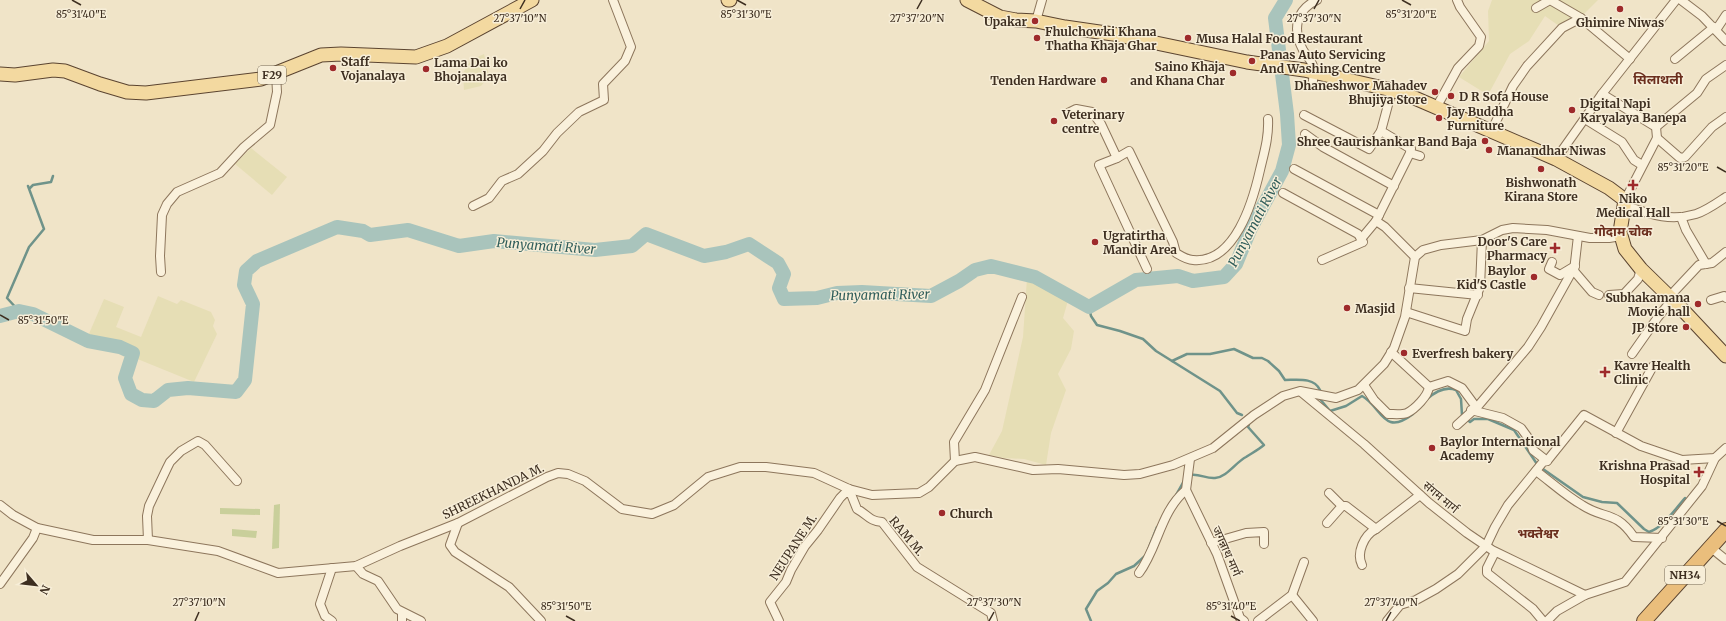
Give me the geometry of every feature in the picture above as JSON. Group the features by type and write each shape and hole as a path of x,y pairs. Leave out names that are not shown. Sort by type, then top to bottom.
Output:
{"highway":[{"name":"NH34","path":"1644,621 1726,530"}],"main road":[{"name":"F29","path":"0,74 15,75 53,70 65,71 120,90 146,93 261,79 321,55 341,54 416,56 447,46 532,0"},
{"path":"967,0 1000,17 1016,20 1036,21 1392,90 1410,96 1556,159 1609,188 1624,203 1621,236 1625,249 1640,269 1671,298 1726,356"}],"street":[{"path":"472,206 489,198 502,181 518,174 543,151 557,133 579,112 604,100 603,84 625,61 631,47 613,0"},
{"path":"1036,21 1042,0"},
{"path":"1310,74 1314,68 1302,48 1298,36 1298,18 1307,5 1317,0"},
{"path":"1436,108 1458,68 1479,46 1481,37 1460,7 1457,0"},
{"path":"1536,8 1550,0 1581,18 1630,59"},
{"path":"1556,159 1602,94 1676,0"},
{"path":"1681,0 1715,28 1726,41"},
{"path":"1675,59 1715,28 1726,15"},
{"path":"1491,132 1513,86 1527,66 1562,28 1581,18"},
{"path":"1656,127 1697,93 1706,79 1726,65"},
{"path":"161,272 160,256 162,215 167,204 177,192 218,175 254,138 270,126 277,92 276,74"},
{"path":"1304,115 1369,149 1381,131 1392,90"},
{"path":"1602,94 1656,127"},
{"path":"1068,113 1076,109 1092,112 1101,124 1117,158"},
{"path":"1657,138 1680,158 1685,157 1712,127 1726,117"},
{"path":"1147,269 1099,166 1129,151 1173,242 1176,253 1193,260 1207,259 1221,252 1234,239 1249,206 1256,189 1269,132 1268,119"},
{"path":"1585,119 1622,142 1634,160 1642,165"},
{"path":"1656,127 1657,138 1624,203 1662,218 1681,217 1698,214 1726,197"},
{"path":"1361,239 1378,218 1411,149 1381,131"},
{"path":"1306,134 1323,146 1394,186"},
{"path":"1410,153 1420,156"},
{"path":"1294,169 1378,218 1415,257"},
{"path":"1283,193 1358,234 1363,242 1322,260"},
{"path":"1681,217 1686,230 1706,264"},
{"path":"1022,297 984,390 954,442 956,461 975,457 1033,470 1058,468 1124,476 1140,474 1190,461 1213,448 1254,415 1283,396 1300,391 1336,398 1358,390 1384,364 1399,336 1406,312 1415,257 1423,250 1482,240 1502,230 1513,228 1547,230 1578,236 1609,238 1621,236"},
{"path":"1457,425 1474,409 1528,347 1541,327 1575,268 1578,236"},
{"path":"1406,312 1465,331 1467,319 1478,295 1482,276 1482,240"},
{"path":"1632,354 1671,298 1699,265 1712,263 1726,252"},
{"path":"1552,262 1548,268 1560,275 1575,268"},
{"path":"1575,268 1592,292 1598,295"},
{"path":"1609,295 1624,294 1638,279 1640,269"},
{"path":"1409,288 1478,295"},
{"path":"1711,300 1724,296 1726,298"},
{"path":"1391,352 1429,387"},
{"path":"1616,433 1652,366"},
{"path":"1429,387 1448,381 1462,388 1474,409 1478,412 1488,413 1504,418 1521,428 1529,439 1533,450 1547,462"},
{"path":"1364,385 1374,400 1388,414 1407,414 1429,392 1429,387"},
{"name":"संगम मार्ग","path":"1300,391 1364,444 1420,495 1467,533 1495,552 1585,595"},
{"path":"1387,621 1400,606 1416,600 1436,589 1458,574 1486,546 1508,505 1543,462 1547,462 1584,415 1641,446 1682,460 1716,458"},
{"path":"148,540 147,516 149,506 170,462 192,444 198,441 205,445 237,481"},
{"path":"1547,621 1557,611 1585,595 1625,582 1662,538 1702,486 1716,458 1726,448"},
{"name":"SHREEKHANDA M.","path":"0,505 13,515 37,528 93,540 148,540 218,551 278,573 356,566 400,546 458,523 547,476 558,474 568,474 585,481 622,509 652,514 674,505 708,477 740,467 766,467 814,473 849,489 872,495 919,493 929,487 956,461"},
{"path":"1139,573 1146,564 1164,520 1186,486 1190,461"},
{"path":"1536,471 1582,506 1615,517 1627,527 1634,537 1662,538"},
{"name":"जगन्नाथ मार्ग","path":"1186,486 1230,586 1240,618 1244,621"},
{"name":"NEUPANE M.","path":"779,621 770,602 786,582 805,546 840,498 849,489"},
{"name":"RAM M.","path":"849,489 857,509 863,512 872,521 882,522 918,567 991,613 993,621"},
{"path":"1329,493 1342,506 1346,506 1376,529"},
{"path":"1362,565 1359,552 1369,533 1420,495"},
{"path":"1328,523 1342,506"},
{"path":"458,523 450,545 455,552 509,587 542,621"},
{"path":"0,584 33,538 37,528"},
{"path":"1211,543 1246,533 1264,532 1264,544"},
{"path":"1710,547 1726,560"},
{"path":"1495,552 1486,568 1487,573 1534,609 1543,621"},
{"path":"1258,621 1292,595 1304,562"},
{"path":"356,566 364,574 378,581 402,617 414,616 420,621"},
{"path":"332,568 320,604 326,616 332,621"},
{"path":"1292,595 1312,621"}],"shaded area":[{"path":"1492,0 1598,0 1581,17 1562,28 1545,16 1529,41 1510,54 1488,95 1459,77 1489,41 1488,11"},
{"path":"484,54 489,76 481,86 464,90 463,73 471,60"},
{"path":"251,148 287,177 272,195 235,164"},
{"path":"1027,278 1069,297 1063,318 1074,331 1071,349 1058,374 1066,390 1051,433 1046,465 1024,459 1004,458 989,455 1002,431 1023,337"},
{"path":"158,296 177,304 181,300 211,312 215,320 213,326 217,334 194,382 108,347 109,343 88,336 104,299 124,307 116,327 141,337"}],"green space":[{"path":"280,504 279,548 272,549 274,505"},
{"path":"220,508 260,509 260,515 220,514"},
{"path":"232,529 257,531 256,538 232,536"}],"waterway":[{"name":"Punyamati River","path":"0,316 19,311 33,314 88,341 120,347 133,353 125,378 131,394 142,400 154,401 168,390 188,388 236,392 245,380 253,304 244,285 246,271 257,261 337,227 363,231 370,235 408,230 459,246 494,241 595,250 632,246 646,234 704,256 726,252 749,244 778,263 784,274 779,288 784,299 817,298 837,293 862,292 931,296 959,281 975,270 991,266 1035,277 1089,307 1136,280 1178,276 1193,281 1224,277 1236,264 1250,230 1282,171 1289,145 1287,114 1275,18 1286,0"},
{"path":"30,188 33,185 51,182 53,176"},
{"path":"19,311 7,298 29,247 44,229 28,186"},
{"path":"1089,307 1091,316 1097,325 1143,339 1156,351 1220,391 1237,413 1242,415"},
{"path":"1172,361 1187,354 1210,354 1234,349 1253,358 1262,358 1268,361 1279,371 1285,380 1309,381 1314,383 1320,390"},
{"path":"1427,399 1441,390 1456,390 1461,399 1462,415 1470,422 1474,419 1488,419 1514,430 1537,464"},
{"path":"1320,399 1330,411 1346,406 1362,396 1369,401 1384,418 1395,422 1403,420 1413,414"},
{"path":"1190,475 1212,478 1224,475 1242,459 1264,445 1248,427 1249,424"},
{"path":"1543,469 1583,497 1602,502 1617,503 1649,532 1659,527 1685,498"},
{"path":"1176,495 1185,479"},
{"path":"1091,621 1086,609 1097,591 1108,583 1116,574 1134,566 1146,555 1157,527"}],"place":[{"name":"Ghimire Niwas","path":"1620,9"},
{"name":"Upakar","path":"1035,21"},
{"name":"Fhulchowki Khana Thatha Khaja Ghar","path":"1037,38"},
{"name":"Musa Halal Food Restaurant","path":"1188,38"},
{"name":"Panas Auto Servicing And Washing Centre","path":"1252,61"},
{"name":"Staff Vojanalaya","path":"333,68"},
{"name":"Lama Dai ko Bhojanalaya","path":"426,69"},
{"name":"Saino Khaja and Khana Char","path":"1233,73"},
{"name":"Tenden Hardware","path":"1104,80"},
{"name":"Dhaneshwor Mahadev Bhujiya Store","path":"1435,92"},
{"name":"D R Sofa House","path":"1451,96"},
{"name":"Digital Napi Karyalaya Banepa","path":"1572,110"},
{"name":"Jay Buddha Furniture","path":"1439,118"},
{"name":"Veterinary centre","path":"1054,121"},
{"name":"Shree Gaurishankar Band Baja","path":"1485,141"},
{"name":"Manandhar Niwas","path":"1489,150"},
{"name":"Bishwonath Kirana Store","path":"1541,169"},
{"name":"Niko Medical Hall","path":"1633,185"},
{"name":"Ugratirtha Mandir Area","path":"1095,242"},
{"name":"Door'S Care Pharmacy","path":"1555,248"},
{"name":"Baylor Kid'S Castle","path":"1534,277"},
{"name":"Subhakamana Movie hall","path":"1698,304"},
{"name":"Masjid","path":"1347,308"},
{"name":"JP Store","path":"1686,327"},
{"name":"Everfresh bakery","path":"1404,353"},
{"name":"Kavre Health Clinic","path":"1605,372"},
{"name":"Baylor International Academy","path":"1432,448"},
{"name":"Krishna Prasad Hospital","path":"1699,472"},
{"name":"Church","path":"942,513"}],"district":[{"name":"सिलाथली","path":"1658,79"},
{"name":"गाेदाम चाेक","path":"1623,231"},
{"name":"भक्तेश्वर","path":"1538,533"}]}
